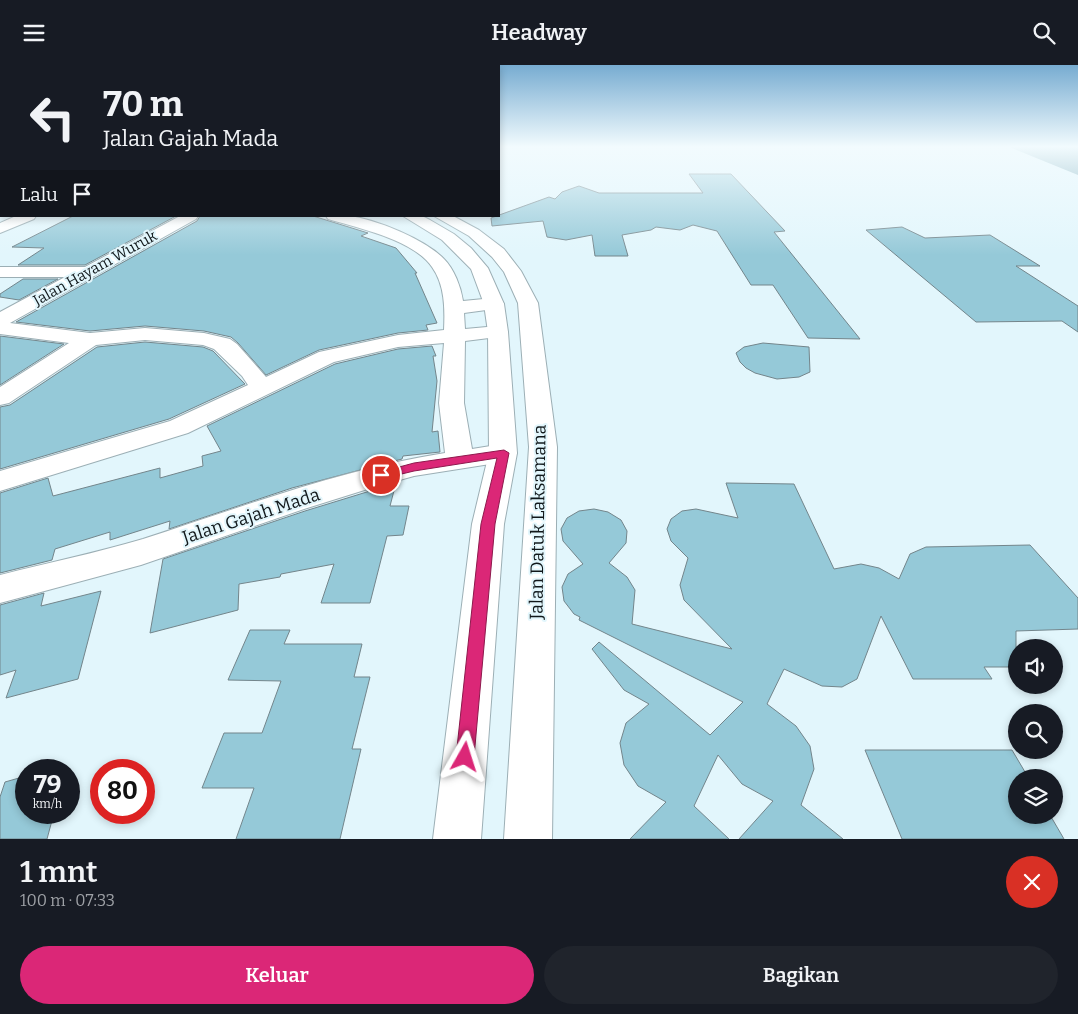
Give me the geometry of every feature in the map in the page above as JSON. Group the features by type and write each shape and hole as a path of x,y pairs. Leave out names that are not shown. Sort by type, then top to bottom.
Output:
{"main road":[{"path":"0,228 27,217"},
{"name":"Jalan Hayam Wuruk","path":"0,320 189,217"},
{"path":"339,217 372,228 427,251 442,265 453,298 454,308 452,419 460,459"},
{"name":"Jalan Datuk Laksamana","path":"412,217 448,237 479,268 496,318 504,453 488,524 457,839"},
{"name":"Jalan Datuk Laksamana","path":"443,217 474,233 498,253 512,271 528,303 543,447 528,839"},
{"path":"0,272 90,272"},
{"path":"454,308 496,318"},
{"path":"0,481 179,427 320,360 344,352 398,341 454,335 496,318"},
{"path":"0,328 90,339 145,334 204,339 222,344 229,349 251,372 262,388"},
{"path":"0,398 90,339"},
{"path":"499,368 536,367"},
{"name":"Jalan Gajah Mada","path":"0,589 141,552 364,479 414,467 504,453"}],"building":[{"path":"695,182 739,182 785,231 774,232 860,339 808,338 773,285 751,285 717,231 693,225 680,230 656,227 651,230 622,235 628,256 595,256 592,235 566,240 547,237 543,221 492,226 491,218 500,217 500,215 549,197 555,199 562,192 579,186 599,193 703,193"},
{"path":"71,217 174,217 85,265 18,265 44,248 12,247"},
{"path":"199,217 316,217 368,233 361,236 396,248 417,273 415,273 437,323 426,325 428,330 398,333 319,350 266,375 231,337 204,331 145,326 90,331 16,322 197,221"},
{"path":"902,227 925,238 990,235 1040,266 1016,266 1078,306 1078,332 1062,321 976,322 866,230"},
{"path":"23,279 58,279 19,300 0,297 0,294"},
{"path":"0,336 64,344 0,385"},
{"path":"145,342 203,347 213,351 245,384 169,419 0,469 0,407 10,405 97,347"},
{"path":"763,343 809,347 810,372 799,377 777,379 755,373 746,368 740,362 736,353 744,347"},
{"path":"432,346 436,356 433,356 437,381 432,432 438,431 440,452 403,456 402,459 292,488 169,529 170,521 110,540 110,532 55,549 52,560 0,573 0,493 48,478 53,496 160,468 160,478 203,466 202,456 221,451 207,426 335,364 398,349"},
{"path":"396,483 390,506 409,506 403,535 387,536 370,603 321,603 334,564 281,574 280,577 239,584 238,610 150,633 163,559 305,511"},
{"path":"726,483 794,484 834,569 861,564 879,568 899,579 910,554 926,547 1030,545 1078,598 1078,629 1016,631 1016,639 1008,639 1008,667 984,667 992,679 913,679 881,616 857,679 842,687 822,686 784,669 767,704 796,726 810,746 814,769 801,805 843,839 739,839 773,801 742,784 718,755 694,806 729,839 630,839 666,802 638,786 624,765 620,743 626,723 649,704 624,690 592,649 599,642 710,735 743,702 579,620 580,617 574,614 564,601 562,587 568,574 583,564 563,541 561,529 567,518 579,511 594,509 608,512 621,520 627,531 626,543 609,563 627,577 635,590 632,624 732,649 684,600 680,585 688,558 671,541 667,529 671,519 682,511 696,509 738,518"},
{"path":"101,591 78,679 6,698 16,670 0,675 0,605 44,593 41,606"},
{"path":"250,630 290,630 284,644 362,644 354,677 370,677 352,749 361,749 340,839 236,839 254,788 202,788 224,733 262,733 281,681 228,680"},
{"path":"865,750 1008,750 1008,759 1017,759 1023,769 1008,769 1008,824 1055,824 1064,839 902,839"},
{"path":"15,779 15,824 51,824 47,839 0,839 0,797 5,782"}],"route":[{"path":"381,475 414,467 504,453 488,524 465,757"}]}
